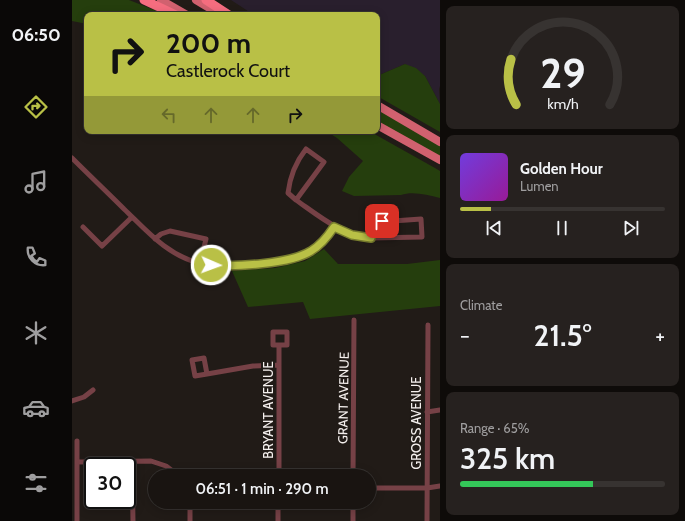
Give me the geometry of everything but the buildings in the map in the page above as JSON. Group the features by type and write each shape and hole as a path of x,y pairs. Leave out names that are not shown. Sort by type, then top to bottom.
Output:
{"highway":[{"path":"144,0 170,12"},
{"path":"206,0 224,12"}],"main road":[{"path":"161,0 182,12"},
{"path":"196,0 216,12"},
{"path":"380,107 440,141"},
{"path":"380,127 440,160"},
{"path":"405,141 440,165"}],"street":[{"path":"296,200 324,162 306,149 298,159 289,181 288,193 296,200 334,227 352,235 371,238 422,237 421,219 379,222 374,226 371,238"},
{"path":"72,158 155,239 173,252 188,260 200,264 232,266 296,258 317,248 334,227"},
{"path":"83,227 102,246 132,217"},
{"path":"155,239 161,234 170,231 206,239 200,264"},
{"name":"GRANT AVENUE","path":"353,469 354,320"},
{"name":"GROSS AVENUE","path":"426,521 428,325"},
{"name":"BRYANT AVENUE","path":"279,345 279,469"},
{"path":"207,374 253,366 279,365"},
{"path":"72,401 84,398 93,390"},
{"path":"427,412 440,410"},
{"path":"77,442 77,521"},
{"path":"136,461 151,461 166,466 170,469"},
{"path":"77,462 84,462"},
{"path":"376,488 427,488 440,486"},
{"path":"133,509 133,521"},
{"path":"190,509 190,521"},
{"path":"278,509 278,521"},
{"path":"352,521 353,509"}],"shaded area":[{"path":"231,0 440,0 440,104 425,76 405,64 380,75 380,12 249,12"}],"green space":[{"path":"72,0 129,0 159,12 84,12 84,23 72,21"},
{"path":"405,64 416,68 425,76 440,104 440,132 380,98 380,75"},
{"path":"380,111 440,145 440,157 380,124"},
{"path":"331,134 374,134 435,168 440,171 440,198 415,193 401,195 354,196 342,191 349,177 363,161"},
{"path":"324,249 338,264 407,264 440,260 440,306 310,319 303,302 248,307 232,271 275,268 305,261"}],"route":[{"path":"211,265 232,266 296,258 317,248 334,227 352,235 371,238 374,226 382,221"}]}
